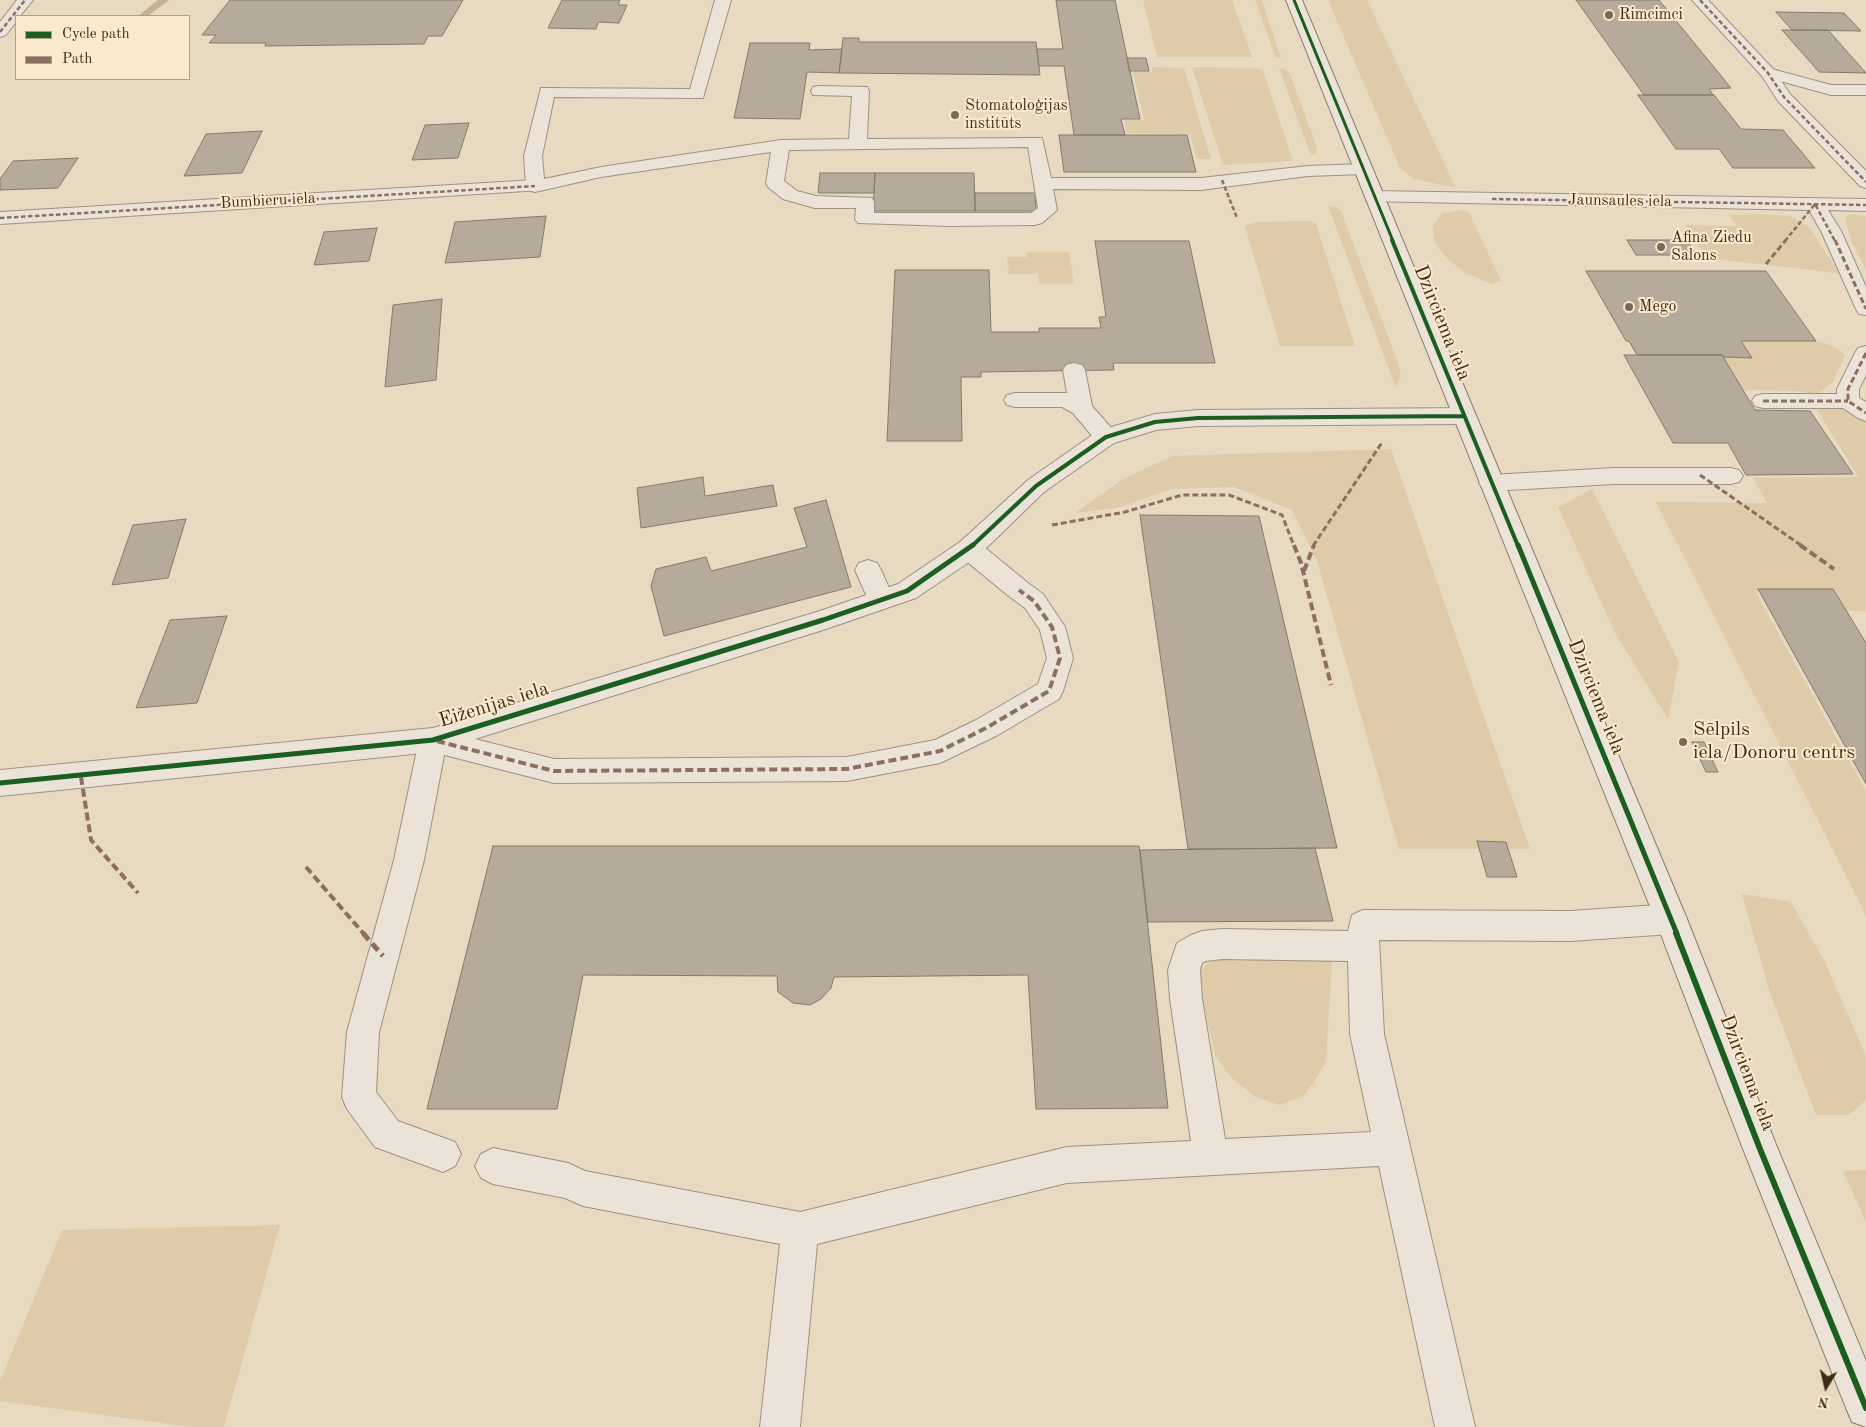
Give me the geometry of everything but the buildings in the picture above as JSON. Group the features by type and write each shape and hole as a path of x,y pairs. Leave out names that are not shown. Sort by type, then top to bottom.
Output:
{"street":[{"path":"0,32 25,0"},
{"path":"535,186 533,156 546,92 697,94 723,0"},
{"name":"Dzirciema iela","path":"1294,0 1670,918 1760,1150 1866,1408"},
{"path":"1700,0 1768,73 1784,97 1866,182"},
{"path":"1768,73 1831,90 1866,90"},
{"path":"819,91 861,91 858,144"},
{"name":"Bumbieru iela","path":"0,218 535,186 601,172 781,144 1036,142 1043,183"},
{"path":"781,144 775,183 790,195 815,202 865,202 864,219 1035,219 1048,210 1043,183 1201,184 1308,171 1363,169"},
{"name":"Jaunsaules iela","path":"1374,197 1866,205"},
{"path":"1815,204 1831,231 1866,309"},
{"path":"1857,407 1848,389 1866,353"},
{"path":"1074,370 1080,408"},
{"path":"1015,400 1065,400 1080,408 1106,437"},
{"path":"1763,401 1857,407"},
{"name":"Eiženijas iela","path":"0,783 433,740 822,620 907,591 969,549 1036,486 1106,437 1155,422 1198,418 1464,416"},
{"path":"1491,483 1614,476 1731,476"},
{"path":"443,1154 387,1135 359,1097 364,1032 409,860 433,740 554,771 847,769 940,751 1049,690 1060,658 1052,627 1034,601 969,549"},
{"path":"868,570 881,599"},
{"path":"1455,1427 1367,1034 1364,925 1571,926 1670,918"},
{"path":"1212,1157 1204,1121 1186,999 1184,970 1188,954 1202,946 1222,944 1364,946"},
{"path":"493,1166 568,1181 583,1188 800,1230 1067,1165 1391,1148"},
{"path":"780,1427 800,1230"}],"shaded area":[{"path":"1143,0 1232,0 1252,57 1157,57"},
{"path":"1255,0 1262,0 1281,58 1276,58"},
{"path":"1328,0 1367,0 1456,188 1414,179 1400,168"},
{"path":"1152,67 1184,68 1211,159 1197,159 1190,134 1127,133 1124,120 1144,120 1133,72 1152,72"},
{"path":"1192,67 1254,68 1263,70 1293,161 1223,165"},
{"path":"1279,68 1284,69 1290,74 1317,148 1316,153 1311,156"},
{"path":"1328,206 1336,207 1341,211 1398,363 1401,376 1396,388"},
{"path":"1462,210 1469,212 1501,281 1491,284 1466,273 1448,260 1435,243 1433,226 1442,213"},
{"path":"1852,214 1866,216 1866,269 1852,243 1845,217"},
{"path":"1729,215 1790,216 1809,227 1839,273 1706,258 1686,225 1737,226"},
{"path":"1309,221 1316,224 1355,346 1280,346 1245,226 1256,222"},
{"path":"1027,252 1069,252 1074,284 1039,284 1038,274 1009,274 1007,257 1027,257"},
{"path":"1741,341 1816,341 1833,346 1845,355 1832,383 1817,394 1796,391 1742,390 1721,357 1751,358"},
{"path":"1813,404 1849,406 1866,419 1866,611 1846,611 1833,589 1758,589 1756,593 1866,791 1866,915 1656,502 1767,503 1753,478 1859,477"},
{"path":"1391,449 1530,849 1399,849 1317,561 1292,510 1234,487 1171,489 1121,507 1075,513 1123,479 1172,456"},
{"path":"1592,489 1679,662 1668,719 1615,633 1558,507"},
{"path":"1742,894 1791,902 1825,962 1866,1056 1866,1100 1849,1115 1816,1115 1770,993"},
{"path":"1332,958 1326,1061 1313,1084 1302,1097 1279,1105 1254,1096 1232,1078 1216,1057 1199,987 1199,974 1207,963 1221,959"},
{"path":"1866,1170 1866,1222 1843,1171"},
{"path":"280,1225 224,1427 191,1427 0,1401 0,1381 62,1230"}],"waterway":[{"path":"143,15 164,0"}],"marked path":[{"path":"0,32 25,0"},
{"path":"1700,0 1768,73 1784,97 1866,182"},
{"path":"1222,180 1237,218"},
{"path":"0,218 535,186"},
{"path":"1492,199 1866,205"},
{"path":"1766,264 1815,204 1831,231 1866,309"},
{"path":"1866,353 1848,389 1848,401 1866,413"},
{"path":"1763,401 1848,401"},
{"path":"1304,571 1310,552 1328,522 1383,441"},
{"path":"1700,475 1834,569"},
{"path":"1052,525 1125,512 1182,495 1229,495 1282,515 1301,563 1331,685"},
{"path":"437,741 554,771 847,769 940,751 986,728 1049,691 1060,658 1052,627 1034,601 1019,590"},
{"path":"81,777 91,840 138,893"},
{"path":"306,867 383,956"}],"cycle path":[{"path":"1294,0 1671,919 1760,1149 1866,1408"},
{"path":"0,783 433,740 823,620 907,591 969,549 1036,486 1106,437 1155,422 1198,418 1464,416"}],"place":[{"name":"Rimcimci","path":"1609,15"},
{"name":"Stomatoloģijas institūts","path":"955,115"},
{"name":"Afina Ziedu Salons","path":"1661,247"},
{"name":"Mego","path":"1629,307"},
{"name":"Sēlpils iela/Donoru centrs","path":"1683,742"}]}
